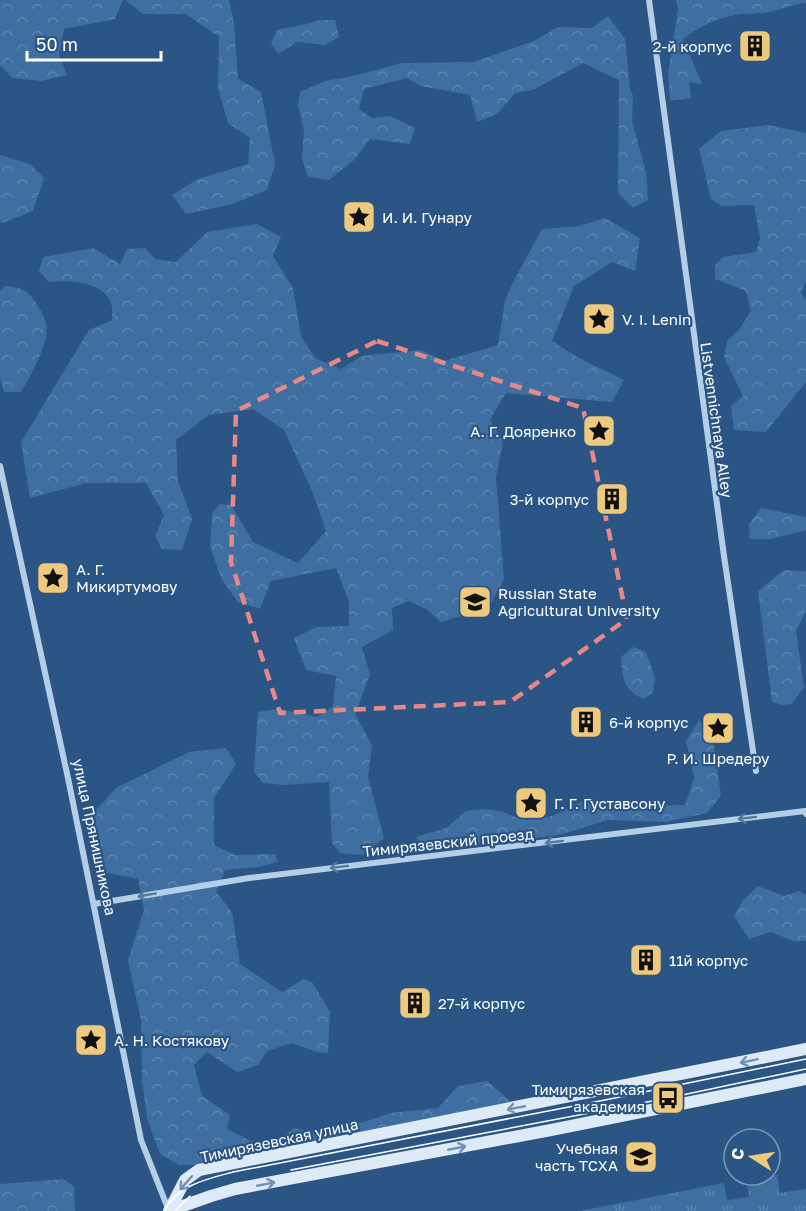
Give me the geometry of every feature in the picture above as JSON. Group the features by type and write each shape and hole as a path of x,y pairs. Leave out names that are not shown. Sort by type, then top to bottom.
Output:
{"main road":[{"name":"Тимирязевская улица","path":"169,1211 185,1180 199,1170 806,1049"},
{"path":"169,1211 235,1189 542,1132 806,1079"}],"street":[{"name":"Listvennichnaya Alley","path":"649,0 725,567 756,771"},
{"name":"улица Прянишникова","path":"0,466 94,904 141,1140 169,1211"},
{"name":"Тимирязевский проезд","path":"94,904 249,878 806,813"}],"highlighted area":[{"path":"377,341 583,408 627,619 510,702 280,713 231,562 236,411"}],"green space":[{"path":"0,0 123,0 115,19 64,29 59,55 67,75 41,81 13,78 0,66"},
{"path":"125,0 229,0 234,23 238,79 261,92 275,164 267,190 232,204 186,214 172,195 198,179 248,164 250,138 228,123 218,88 219,37 186,14 143,14"},
{"path":"676,0 806,0 806,3 767,13 726,17 711,22 683,39 702,84 689,82 691,98 670,101 668,74 678,9"},
{"path":"608,16 625,39 630,88 633,96 632,121 646,172 648,200 633,208 618,193 619,80 583,63 533,90 515,93 497,114 477,122 470,95 421,86 407,78 364,89 359,109 372,118 390,116 415,128 410,144 370,139 354,160 329,180 308,177 302,159 304,130 298,106 300,92 325,81 402,63 473,62 534,41 558,27 592,28"},
{"path":"321,20 335,20 339,37 325,45 297,42 278,54 271,43 278,29"},
{"path":"768,125 806,133 806,281 801,293 806,300 806,382 766,432 734,430 731,406 743,396 724,357 727,341 739,330 751,311 746,291 715,279 715,265 723,257 756,252 760,238 754,205 722,206 711,199 699,149 721,131"},
{"path":"0,155 30,164 44,178 33,211 2,223 0,221"},
{"path":"605,218 640,238 635,271 612,262 574,286 552,341 579,358 624,380 612,402 506,393 490,420 503,441 496,478 504,579 489,607 441,622 426,609 408,601 392,608 393,630 362,647 370,675 355,714 372,745 368,777 384,838 363,855 340,853 332,843 329,782 284,785 263,783 254,772 258,712 279,709 317,717 333,706 336,676 306,670 294,638 317,627 349,626 349,602 336,568 271,581 260,609 238,602 222,580 210,547 212,514 219,504 231,505 253,542 298,563 326,531 312,491 284,430 253,409 209,415 176,440 178,481 192,519 182,550 162,549 155,536 164,515 146,483 87,483 30,498 21,442 89,330 112,320 112,305 106,294 83,283 49,282 39,271 43,257 93,248 120,264 127,249 145,248 155,259 176,262 207,232 257,224 281,237 273,256 293,288 301,336 315,358 341,369 361,356 421,350 444,361 498,345 505,301 542,229 579,226"},
{"path":"5,286 16,287 28,293 44,316 46,323 42,349 21,392 4,392 0,377 0,291"},
{"path":"761,508 806,517 806,530 771,539 750,539 749,524"},
{"path":"784,570 806,571 806,611 796,631 804,687 792,704 782,705 772,702 758,591"},
{"path":"633,647 646,652 655,677 653,692 644,699 631,692 623,677 621,657"},
{"path":"699,720 713,741 721,796 707,813 666,822 608,820 563,834 530,839 497,838 467,847 422,847 416,837 446,828 466,811 484,809 499,811 522,819 538,819 555,815 589,798 631,806 685,805 694,778 686,741"},
{"path":"226,748 236,764 214,798 214,845 235,855 275,854 278,862 259,867 225,870 216,892 232,912 240,964 282,992 304,979 312,982 330,1012 328,1053 317,1052 292,1043 267,1051 258,1065 237,1072 207,1052 194,1065 202,1096 230,1115 227,1129 255,1143 280,1138 294,1128 311,1132 364,1122 390,1113 438,1108 458,1086 487,1081 510,1101 509,1109 307,1148 297,1144 281,1152 205,1165 179,1165 160,1154 147,1119 142,1080 141,1021 128,960 144,910 138,879 103,872 94,844 90,817 116,788 189,752"},
{"path":"758,886 784,896 800,891 806,895 806,941 793,941 771,932 749,939 734,916 744,899"},
{"path":"64,1179 74,1187 75,1211 0,1211 0,1184"},
{"path":"722,1183 727,1200 749,1197 748,1187 779,1187 780,1193 806,1189 806,1211 580,1211"}],"tram line":[{"path":"164,1211 170,1202 185,1189 233,1172 806,1059"},
{"path":"291,1170 668,1098 806,1069"},
{"path":"175,1211 190,1196"}],"place":[{"name":"2-й корпус","path":"755,46"},
{"name":"И. И. Гунару","path":"359,217"},
{"name":"V. I. Lenin","path":"599,319"},
{"name":"А. Г. Дояренко","path":"599,431"},
{"name":"3-й корпус","path":"612,499"},
{"name":"А. Г. Микиртумову","path":"53,578"},
{"name":"Russian State Agricultural University","path":"475,602"},
{"name":"6-й корпус","path":"586,722"},
{"name":"Р. И. Шредеру","path":"718,728"},
{"name":"Г. Г. Густавсону","path":"531,803"},
{"name":"11й корпус","path":"646,960"},
{"name":"27-й корпус","path":"415,1003"},
{"name":"А. Н. Костякову","path":"91,1040"},
{"name":"Тимирязевская академия","path":"668,1098"},
{"name":"Учебная часть ТСХА","path":"641,1157"}]}
